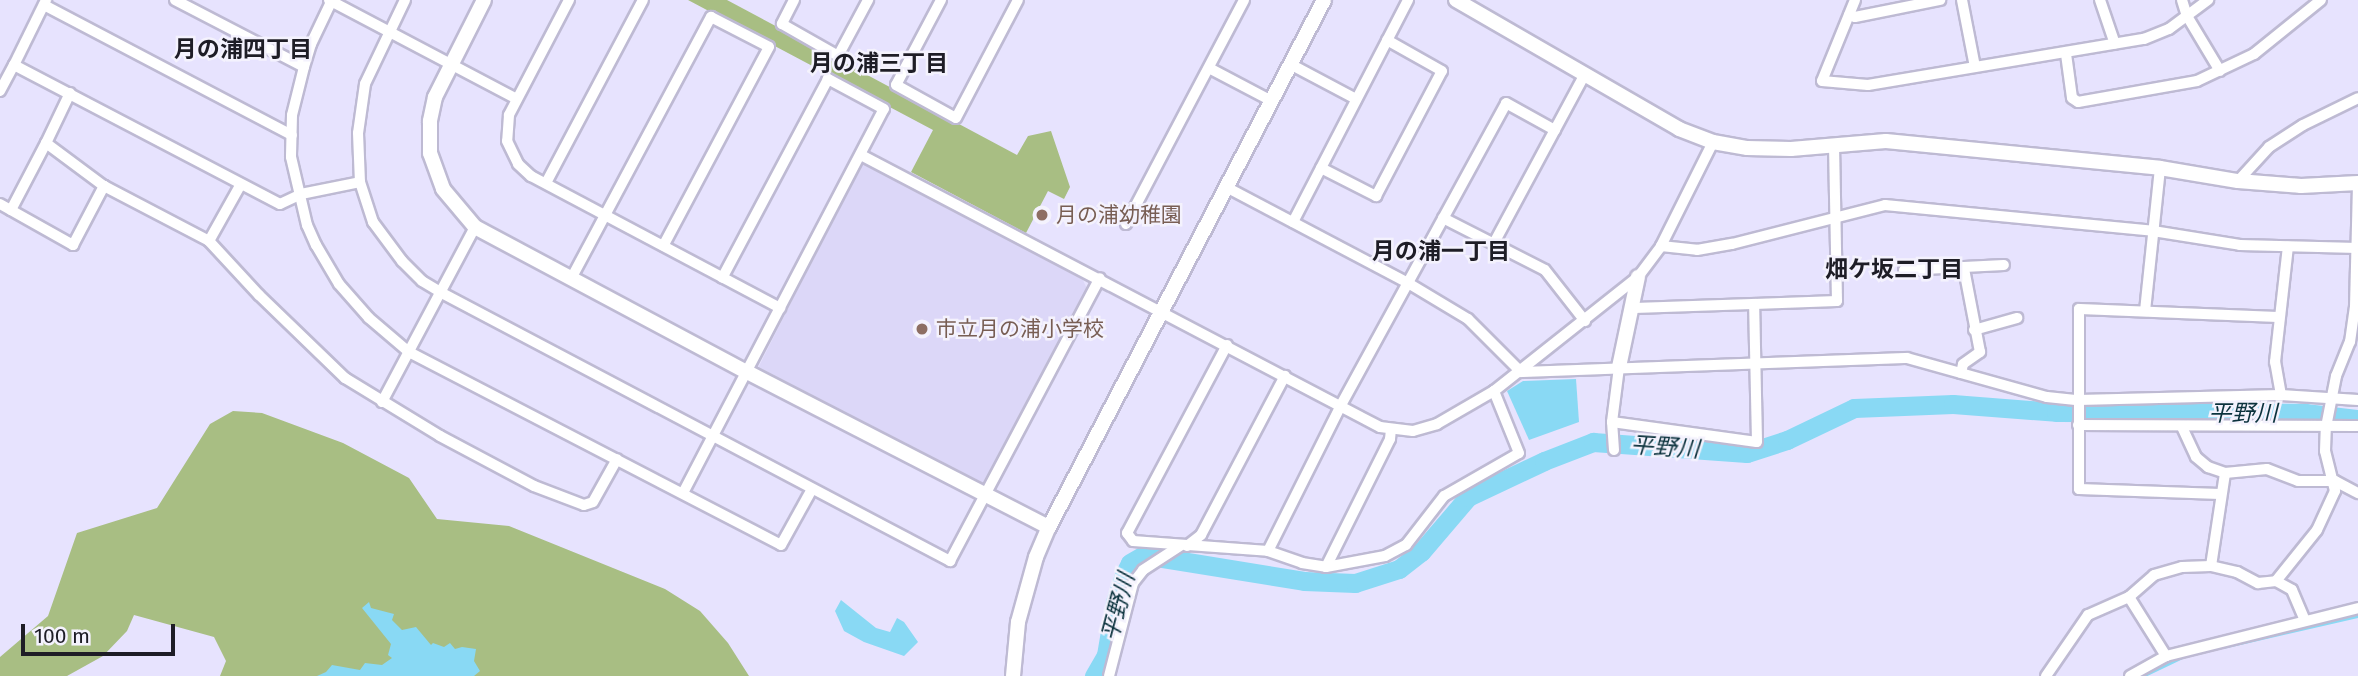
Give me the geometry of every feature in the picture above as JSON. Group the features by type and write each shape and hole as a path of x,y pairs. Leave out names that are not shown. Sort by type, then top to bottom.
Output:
{"street":[{"path":"175,0 303,67"},
{"path":"515,98 331,0 303,67 292,116 291,157 307,225 339,284 369,318 409,352 781,545 812,489"},
{"path":"405,0 365,84 358,133 360,182 373,222 386,242 422,281 950,561 1100,278"},
{"path":"484,0 435,97 430,121 430,153 443,189 475,227 747,372 1049,527"},
{"path":"569,0 515,98 507,127 512,154 531,176 780,308"},
{"path":"546,183 643,0"},
{"path":"794,0 782,24 838,56 867,0"},
{"path":"941,0 895,85 956,118 1018,0"},
{"path":"1126,224 1244,0"},
{"path":"1013,676 1018,622 1036,557 1049,527 1324,0"},
{"path":"1293,222 1408,0"},
{"path":"1456,0 1679,129 1713,142 1746,148 1791,149 1885,141 2160,168 2238,181 2301,186 2358,183 2358,248 2350,342 2336,376 2326,427 2325,451 2335,481 2335,491 2317,530 2276,581"},
{"path":"1855,0 1822,81 1868,85 2066,54 2144,38 2169,29 2208,0"},
{"path":"1849,15 1855,17 1940,0"},
{"path":"1962,0 1975,67"},
{"path":"2100,0 2115,44"},
{"path":"2182,0 2187,16 2220,71"},
{"path":"2066,54 2072,99 2078,102 2197,81 2254,54 2321,0"},
{"path":"0,90 45,2 292,135"},
{"path":"572,277 711,18 769,47 663,246"},
{"path":"1321,168 1376,196 1442,71 1387,40"},
{"path":"1290,64 1356,99"},
{"path":"14,65 280,204 301,194 360,182"},
{"path":"1209,68 1270,100"},
{"path":"1494,243 1584,76"},
{"path":"683,493 884,108 828,79 722,278"},
{"path":"11,210 70,93"},
{"path":"2238,181 2269,147 2302,125 2358,98"},
{"path":"1268,551 1342,405 1506,103 1555,130"},
{"path":"861,155 1391,430 1413,431 1437,424 1494,391 1638,277 1661,246 1713,142"},
{"path":"46,143 104,186 209,241 259,295 345,377 382,401 534,486 584,505 593,502 617,459"},
{"path":"1632,308 1837,301 1834,145"},
{"path":"2145,311 2160,168"},
{"path":"209,241 241,184"},
{"path":"0,204 73,245 104,186"},
{"path":"1226,187 1408,283 1468,318 1521,372 1907,358 2047,397 2078,400 2281,395 2358,400"},
{"path":"1661,246 1697,250 1885,205 2153,231 2240,245 2358,248"},
{"path":"1443,218 1545,270 1585,321"},
{"path":"382,401 475,227"},
{"path":"2281,395 2275,362 2288,247"},
{"path":"1904,270 2004,265"},
{"path":"1961,373 1963,364 1980,352 1964,269"},
{"path":"1614,450 1612,422 1619,367 1638,277"},
{"path":"1612,422 1757,442 1754,304"},
{"path":"2220,494 2079,489 2079,309 2279,317"},
{"path":"1974,330 2017,318"},
{"path":"1227,345 1127,533 1133,541 1268,551 1302,563 1326,567 1385,556 1406,545 1444,496 1519,453 1494,391"},
{"path":"1109,676 1133,583 1143,570 1202,534 1285,376"},
{"path":"2078,425 2358,426"},
{"path":"2182,427 2196,457 2208,467 2225,473 2267,469 2298,481 2335,481 2358,493"},
{"path":"1326,567 1390,439 1391,430"},
{"path":"2211,566 2225,473"},
{"path":"2046,676 2088,615 2129,597 2154,575 2182,567 2211,566 2237,572 2258,583 2276,581 2292,590 2305,620"},
{"path":"2129,597 2166,656"},
{"path":"2130,676 2166,656 2358,608"}],"shaded area":[{"name":"市立月の浦小学校","path":"866,162 1083,280 1087,289 987,486 980,489 757,370 861,164"}],"green space":[{"path":"688,0 727,0 1017,155 1028,136 1051,131 1070,187 1064,199 1048,191 1026,233 911,172 933,130"},
{"path":"233,411 262,413 343,443 409,478 437,519 509,526 665,589 700,611 728,643 749,676 471,676 389,636 397,656 384,669 340,676 220,676 226,661 214,637 134,615 127,631 103,656 67,676 0,676 0,657 48,616 77,533 157,508 210,424"}],"water":[{"path":"1576,379 1579,422 1529,440 1507,391 1523,381"},
{"path":"841,600 876,628 890,632 897,618 904,622 918,642 904,656 864,642 844,631 835,611"},
{"path":"369,602 371,608 394,614 392,620 402,630 416,627 431,645 433,643 444,647 450,643 455,649 476,649 474,661 480,671 474,676 317,676 332,665 360,670 365,663 382,665 392,658 388,655 391,644 362,608"}],"waterway":[{"name":"平野川","path":"1094,676 1106,655 1115,602 1124,575 1130,563 1144,555 1304,581 1355,583 1399,569 1421,552 1468,497 1544,461 1593,442 1747,453 1787,440 1854,408 1953,404 2056,412 2305,413 2358,419"},
{"path":"2223,647 2358,616"},
{"path":"2143,676 2185,656"}],"place":[{"name":"月の浦幼稚園","path":"1042,215"},
{"name":"市立月の浦小学校","path":"922,329"}],"district":[{"name":"月の浦四丁目","path":"243,49"},
{"name":"月の浦三丁目","path":"879,63"},
{"name":"月の浦一丁目","path":"1441,251"},
{"name":"畑ケ坂二丁目","path":"1894,269"}]}
